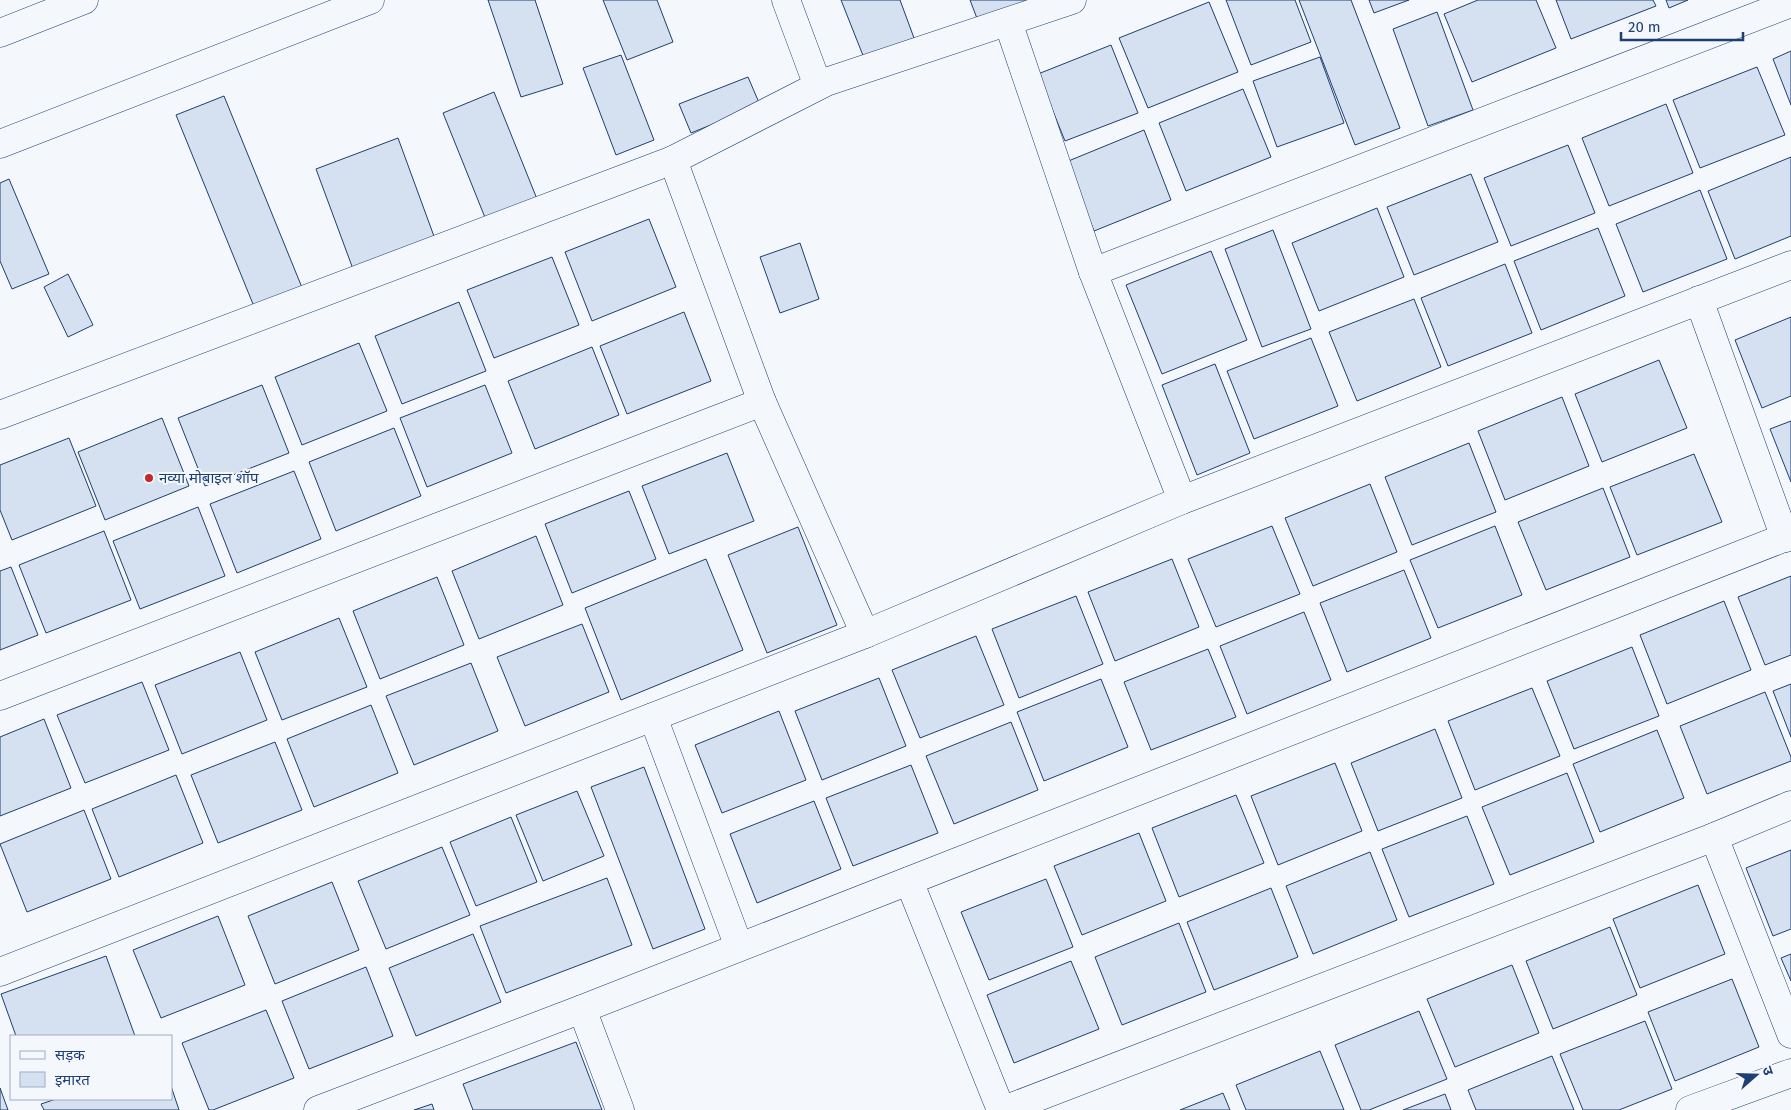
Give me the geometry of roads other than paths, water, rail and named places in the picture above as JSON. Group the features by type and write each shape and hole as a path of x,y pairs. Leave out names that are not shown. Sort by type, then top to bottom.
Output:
{"street":[{"path":"0,33 84,0"},
{"path":"0,144 370,0"},
{"path":"786,0 818,86"},
{"path":"0,415 673,160 826,82 1072,0"},
{"path":"1093,272 1791,3"},
{"path":"1008,22 1093,272 1182,500"},
{"path":"673,160 762,402 865,634"},
{"path":"0,972 865,634 1182,500 1791,265"},
{"path":"318,1110 582,1009 1788,536 1699,300"},
{"path":"0,696 762,402"},
{"path":"653,717 739,947"},
{"path":"909,881 1003,1110 1714,837 1791,805"},
{"path":"1714,837 1791,1034"},
{"path":"582,1009 620,1110"},
{"path":"1690,1110 1791,1073"}],"place":[{"name":"नव्या मोबाइल शॉप","path":"149,478"}]}
